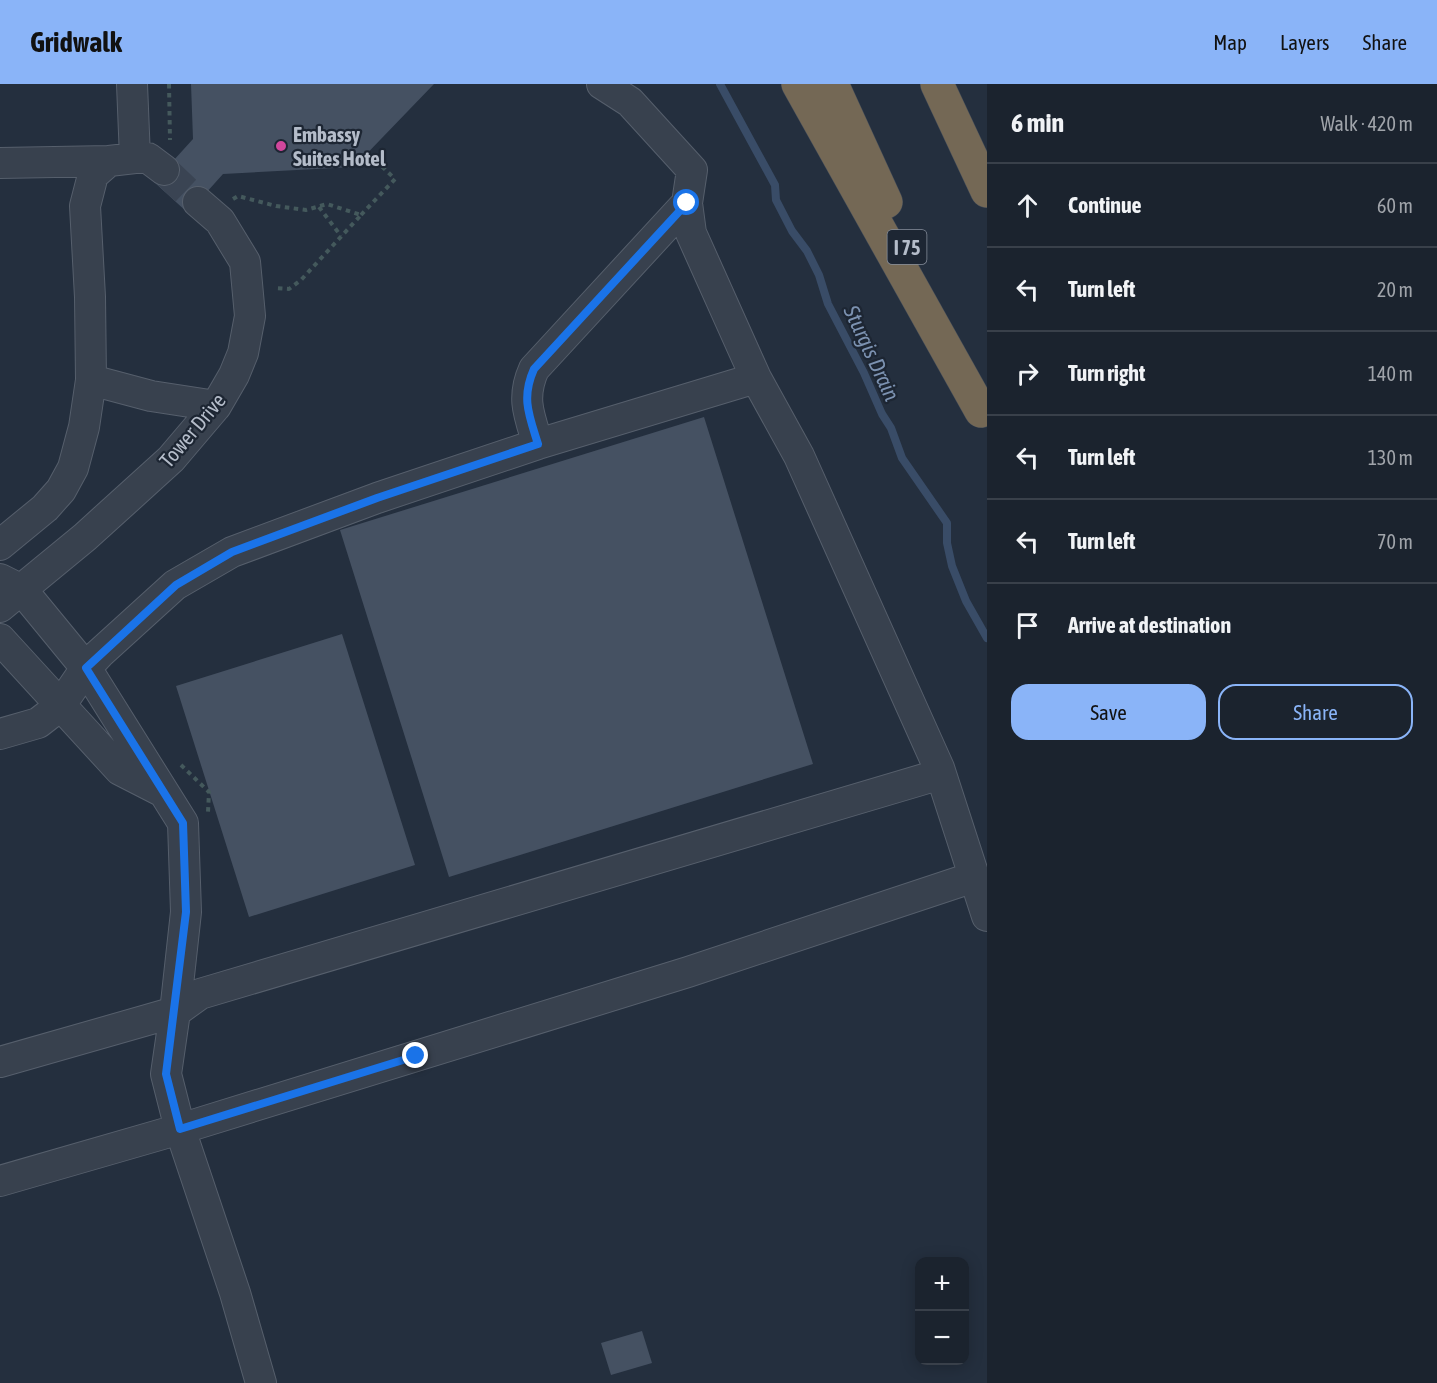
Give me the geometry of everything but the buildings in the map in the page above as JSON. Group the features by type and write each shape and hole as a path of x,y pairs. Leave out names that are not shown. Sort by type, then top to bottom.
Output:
{"highway":[{"path":"798,84 984,416"},
{"name":"I 75","path":"832,84 984,416"},
{"path":"937,84 987,191"}],"lane":[{"path":"122,159 132,84"},
{"path":"602,84 630,102 692,170 687,203 691,233 756,378 800,456 941,774 987,916"},
{"path":"0,163 167,156"},
{"path":"0,545 45,507 65,483 73,468 84,427 91,380 90,297 85,206 93,176 122,159"},
{"name":"Tower Drive","path":"7,592 85,537 171,459 216,406 234,375 243,353 250,316 245,262 220,221 212,203"},
{"path":"538,444 526,404 526,392 534,369 687,203"},
{"path":"0,734 38,723 60,706 86,668 176,585 232,552 377,498 538,444 756,378"},
{"path":"91,380 151,396 216,406"},
{"path":"7,592 86,668 183,823 186,912 166,1074 180,1129 235,1293 261,1383"},
{"path":"0,639 120,770 162,792"},
{"path":"0,1062 174,1012 200,994 941,774"},
{"path":"0,1181 180,1129 688,972 974,877"}],"path":[{"path":"167,156 169,84"},
{"path":"266,287 289,290 395,179 368,153"},
{"path":"212,203 238,196 276,206 306,210 327,204 361,215"},
{"path":"319,207 341,236"}],"waterway":[{"name":"Sturgis Drain","path":"720,84 775,185 776,200 792,231 807,251 819,275 828,304 891,428 902,458 947,523 947,543 952,566 966,601 987,638"}],"tunnel":[{"path":"164,170 198,202"}],"place":[{"name":"Embassy Suites Hotel","path":"281,146"}],"route":[{"path":"416,1056 180,1129 166,1074 186,912 183,823 86,668 176,585 232,552 377,498 538,444 526,404 526,392 534,369 687,203"}]}
